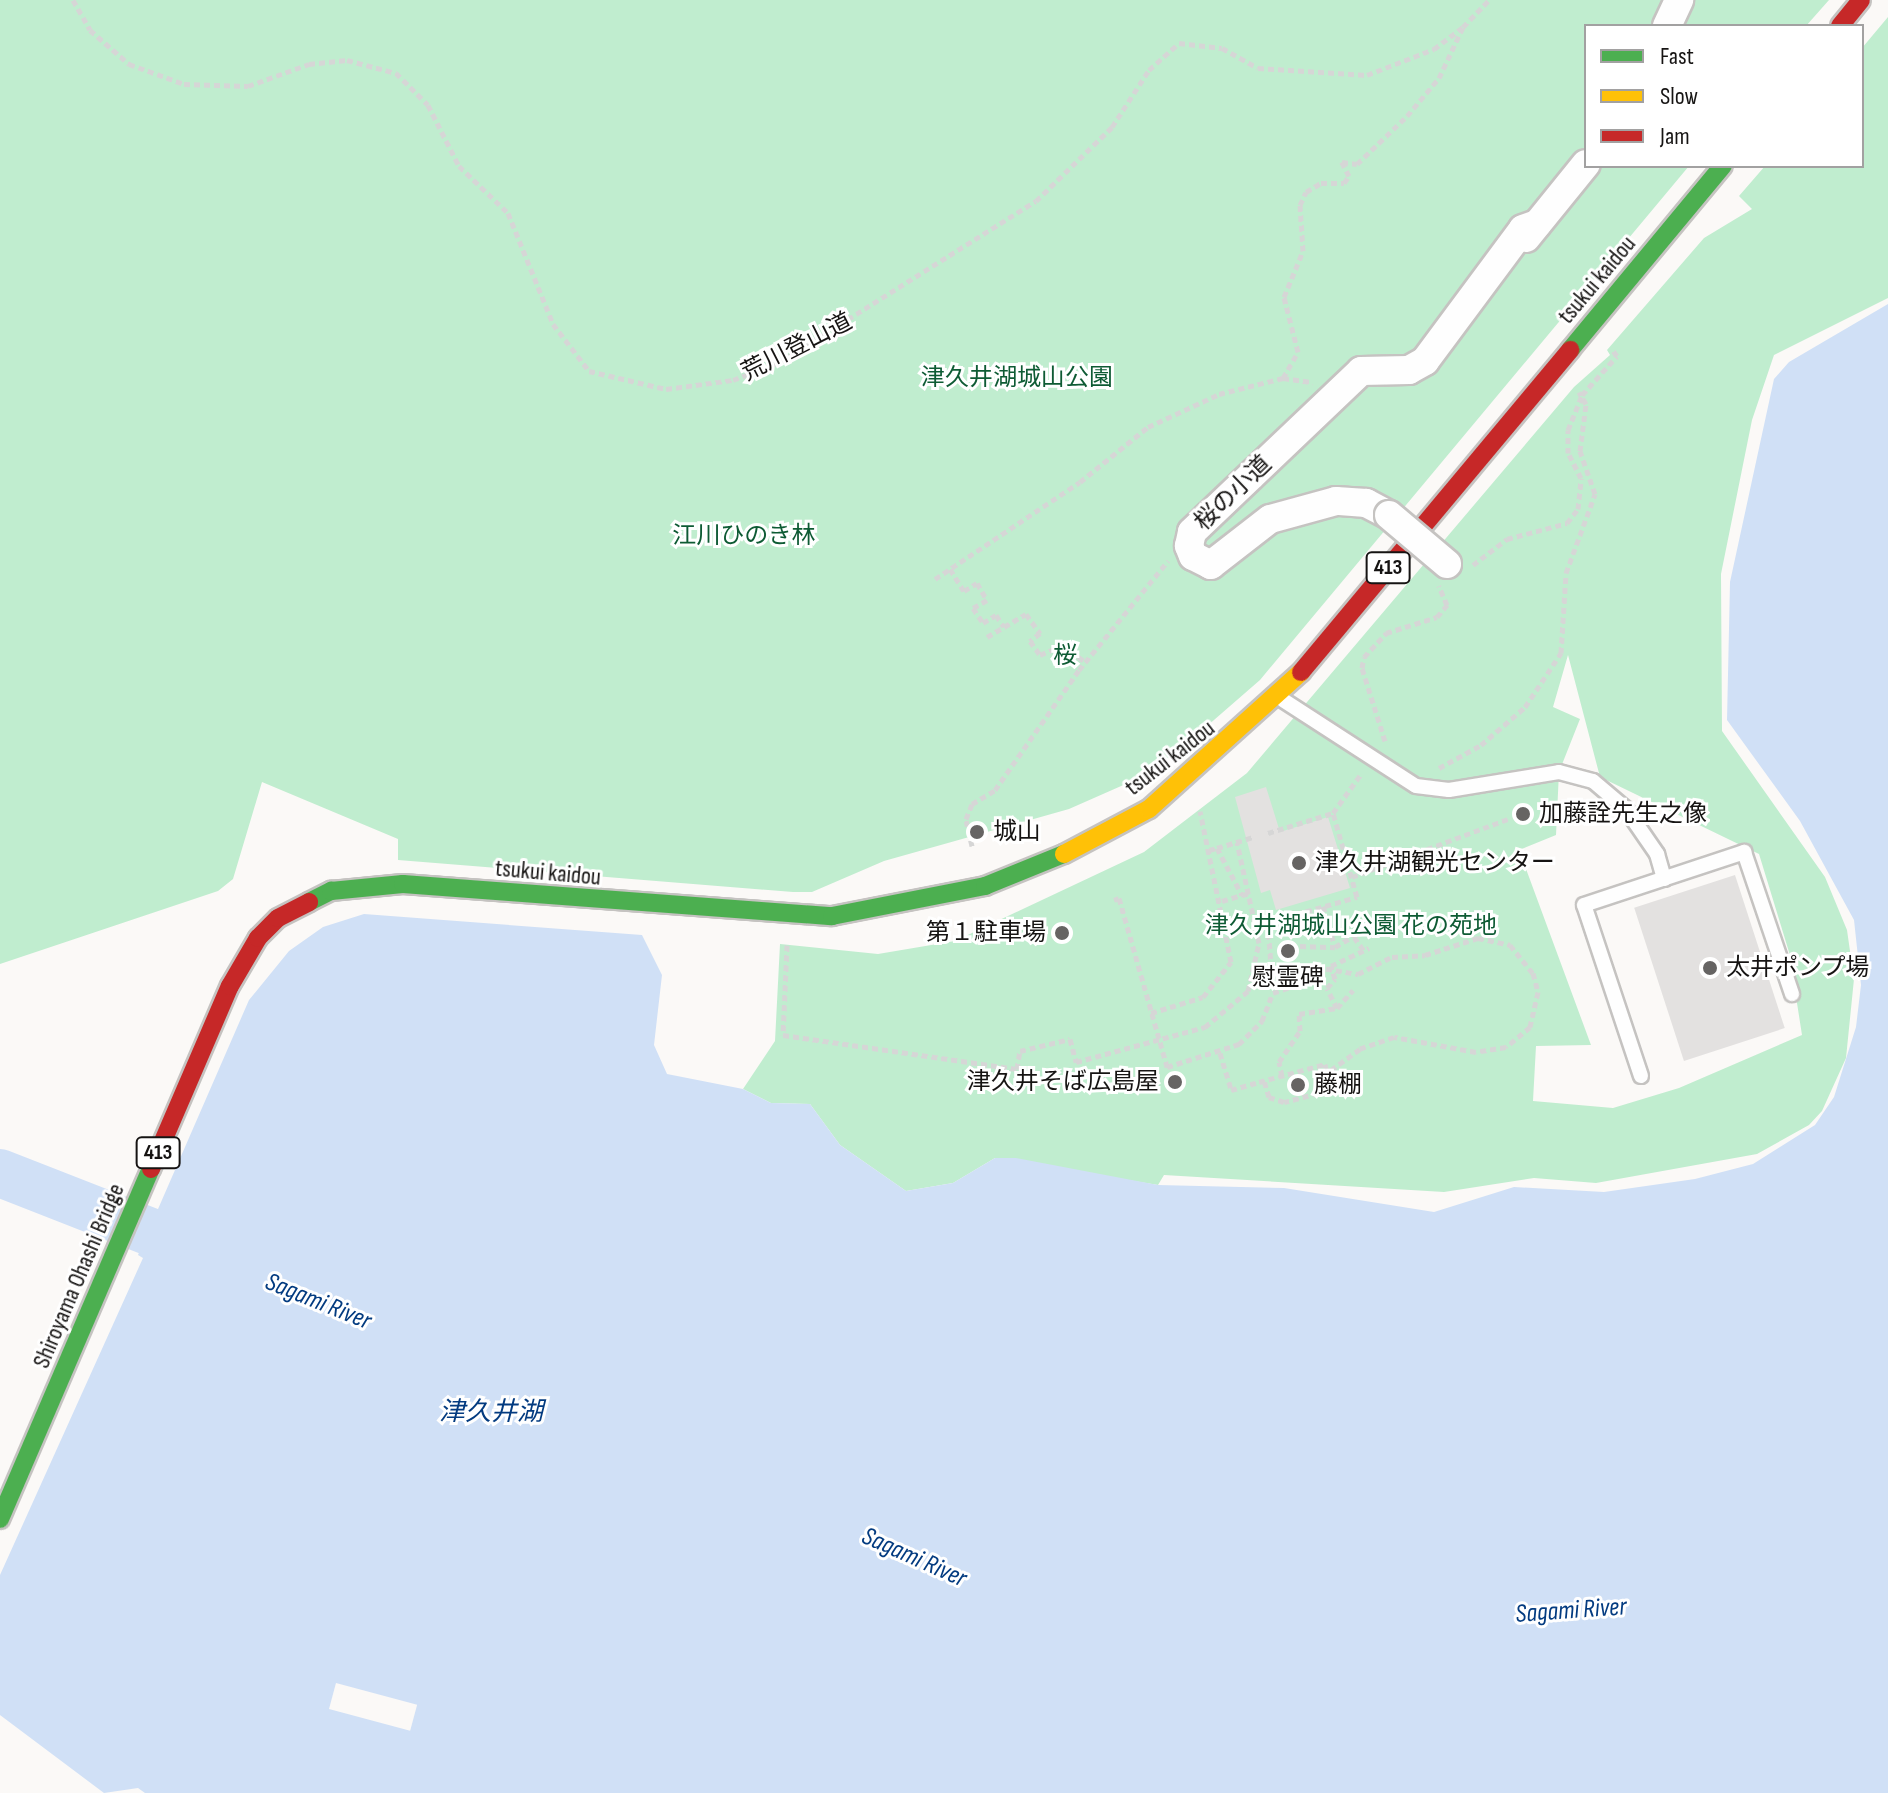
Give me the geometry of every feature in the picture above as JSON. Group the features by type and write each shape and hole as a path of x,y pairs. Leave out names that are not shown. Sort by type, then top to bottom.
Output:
{"highway":[{"path":"1842,24 1861,0"},
{"name":"tsukui kaidou","path":"403,884 784,916 916,903 985,886 1086,845 1149,809 1280,697 1721,168"},
{"name":"Shiroyama Ohashi Bridge","path":"0,1519 243,960 268,928 304,903 357,884 403,884"}],"street":[{"path":"1668,24 1679,0"},
{"name":"桜の小道","path":"1192,532 1361,371 1409,370 1436,347 1523,229 1537,224 1584,166"},
{"path":"1192,532 1193,556 1211,565 1270,519 1306,506 1366,503 1389,515 1453,570"}],"lane":[{"path":"1280,697 1373,757 1433,790 1559,772 1593,781 1626,809 1657,854 1664,879"},
{"path":"1641,1076 1584,905 1744,852 1792,994"}],"path":[{"name":"荒川登山道","path":"73,0 90,30 129,64 184,84 248,86 309,64 347,60 396,73 428,105 459,166 508,213 553,324 589,371 666,389 733,380 780,362 1036,201 1112,127 1149,70 1179,43 1222,48 1258,68 1367,75 1434,49 1463,27"},
{"path":"935,579 1080,482 1148,427 1219,394 1283,378 1298,352 1284,297 1303,251 1300,205 1306,192 1321,183 1344,183 1349,176 1342,162 1357,164 1407,116 1439,78 1463,27 1489,0"},
{"path":"1388,750 1362,668 1364,657 1386,633 1437,617 1447,605 1439,586 1453,570 1507,539 1548,532 1578,509 1583,492 1568,453 1568,430 1582,395 1617,356 1606,342"},
{"path":"1430,771 1501,730 1553,673 1561,653 1566,573 1595,494 1579,443 1585,398"},
{"name":"桜の小道","path":"972,846 968,810 995,790 1085,662 1192,532"},
{"path":"950,569 964,591 977,583 987,600 973,608 983,623 996,615 1004,627"},
{"path":"987,637 1026,614 1040,633 1030,641 1040,655 1062,645 1085,662"},
{"path":"1268,833 1333,813 1373,757"},
{"path":"1151,1013 1203,997 1224,977 1232,947 1213,849 1199,806"},
{"path":"1258,925 1357,897 1333,813"},
{"path":"1352,877 1511,818"},
{"path":"1213,849 1254,837"},
{"path":"788,938 783,1035 1017,1069 1020,1051 1070,1039 1076,1062 1205,1027 1237,1005 1255,976 1258,925 1237,842"},
{"path":"1213,849 1242,895"},
{"path":"1222,901 1250,893"},
{"path":"1114,900 1119,898 1167,1067 1220,1053 1252,1033 1273,993 1299,984 1316,967 1333,973 1370,971 1392,957 1425,955 1463,939 1493,939 1524,957 1538,992 1530,1027 1506,1047 1476,1052 1394,1037 1360,1049 1327,1073"},
{"path":"1323,906 1335,947"},
{"path":"1268,923 1275,953 1271,962"},
{"path":"1300,946 1335,947 1363,930"},
{"path":"1337,1008 1327,988 1333,973 1331,966 1367,950 1354,937"},
{"path":"1282,1076 1279,1062 1300,1031 1299,1014 1337,1008 1353,990"},
{"path":"1220,1053 1231,1090 1325,1064 1329,1081 1318,1093 1301,1100 1269,1097 1264,1081"}],"green space":[{"name":"津久井湖城山公園","path":"0,0 1829,0 1808,24 1584,24 1584,168 1687,168 1260,680 1176,753 1128,783 1069,809 884,861 812,892 793,892 398,860 398,839 262,782 233,879 218,891 0,964"},
{"name":"津久井湖城山公園 花の苑地","path":"1888,17 1888,298 1774,355 1752,420 1721,574 1722,731 1825,877 1847,930 1854,979 1846,1058 1822,1111 1809,1125 1757,1154 1596,1183 1534,1178 1444,1192 1164,1175 1158,1185 995,1158 953,1183 906,1191 840,1145 810,1104 771,1103 743,1089 775,1041 780,944 878,954 955,941 1144,852 1247,773 1574,387 1610,355 1607,350 1704,238 1752,209 1739,196 1763,168 1864,168 1864,46","holes":["1568,655 1600,777 1759,854 1789,952 1802,1035 1679,1088 1613,1108 1533,1101 1536,1046 1591,1045 1519,850 1556,835 1559,772 1580,719 1553,707"]}],"water":[{"name":"津久井湖","path":"1888,304 1888,1793 145,1793 138,1788 104,1793 0,1715 0,1575 143,1258 138,1255 249,1000 289,951 323,927 364,914 642,935 662,975 654,1045 667,1074 743,1089 771,1103 810,1104 840,1145 906,1191 953,1183 995,1158 1016,1158 1158,1185 1284,1188 1434,1212 1514,1187 1604,1192 1695,1179 1753,1164 1815,1125 1834,1097 1856,1027 1861,985 1854,920 1800,821 1727,720 1730,582 1774,379 1789,362"}],"pier":[{"path":"336,1683 417,1705 410,1731 329,1709"}],"building":[{"name":"津久井湖観光センター","path":"1266,787 1280,832 1328,817 1350,888 1276,910 1270,890 1261,893 1235,797"},
{"name":"太井ポンプ場","path":"1735,875 1785,1028 1684,1061 1634,908"}],"waterway":[{"name":"Sagami River","path":"0,1173 166,1238"}],"traffic: fast":[{"path":"1570,350 1721,168"},
{"path":"309,902 331,891 403,884 832,916 985,886 1064,854"},
{"path":"0,1519 151,1169"}],"traffic: slow":[{"path":"1064,854 1149,809 1301,672"}],"traffic: jam":[{"path":"1842,24 1861,0"},
{"path":"1301,672 1570,350"},
{"path":"151,1169 230,986 258,938 278,918 309,902"}],"place":[{"name":"加藤詮先生之像","path":"1523,814"},
{"name":"城山","path":"977,832"},
{"name":"津久井湖観光センター","path":"1299,863"},
{"name":"第１駐車場","path":"1062,933"},
{"name":"慰霊碑","path":"1288,951"},
{"name":"太井ポンプ場","path":"1710,968"},
{"name":"津久井そば広島屋","path":"1175,1082"},
{"name":"藤棚","path":"1298,1085"}],"park label":[{"name":"江川ひのき林","path":"744,536"},
{"name":"桜","path":"1065,656"}]}
